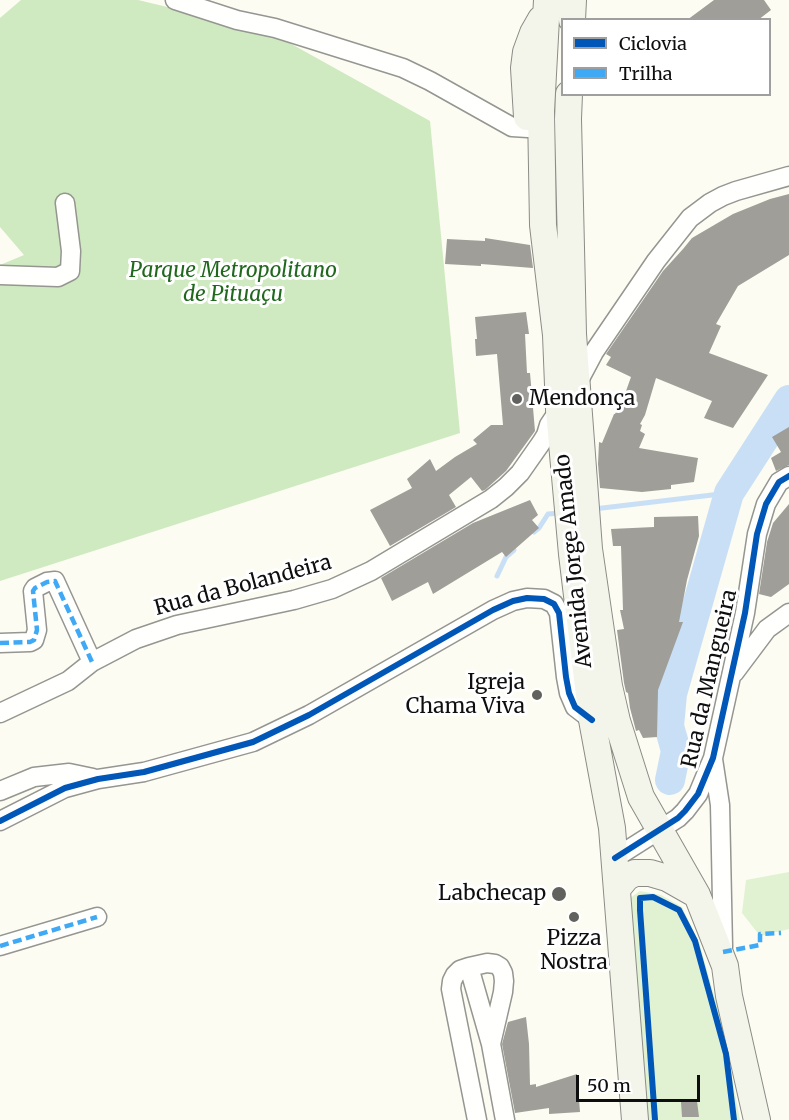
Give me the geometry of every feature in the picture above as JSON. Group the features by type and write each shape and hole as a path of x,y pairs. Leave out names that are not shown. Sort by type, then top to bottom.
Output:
{"main road":[{"path":"572,18 573,0"},
{"path":"547,4 526,52 520,127 533,162 541,167 569,167"},
{"name":"Avenida Jorge Amado","path":"547,4 541,111 543,225 564,334 577,386 573,467 592,720 612,828 635,1120"},
{"name":"Avenida Jorge Amado","path":"569,96 564,334 559,411 573,467"},
{"name":"Avenida Jorge Amado","path":"580,551 617,721 641,798 697,895 725,966 729,996 757,1120"},
{"path":"618,888 627,877 635,873 650,873 667,878 697,895"}],"street":[{"path":"175,0 403,68 520,127"},
{"path":"577,386 594,352 656,261 690,218 723,196 789,176"},
{"path":"0,275 58,277 70,271 71,251 65,203"},
{"name":"Rua da Bolandeira","path":"0,713 68,681 92,662 136,639 177,625 294,600 332,589 371,571 506,487 520,473 559,411"},
{"name":"Rua da Mangueira","path":"615,858 678,818 698,794 713,758 745,613 757,534 766,504 779,483 789,476"},
{"path":"0,643 34,640 37,630 33,591 48,582 55,581 92,662"},
{"path":"0,821 65,788 98,779 144,772 253,742 309,715 492,610 527,598 544,599 554,604 560,613 569,693 574,707 592,720"},
{"path":"731,676 767,629 789,613"},
{"name":"Rua da Mangueira","path":"713,758 720,805 725,966"},
{"path":"0,791 34,777 69,773 98,779"},
{"path":"0,946 97,917"},
{"path":"477,1120 451,989 452,981 460,970 487,963 500,967 503,973 503,992 490,1044"},
{"path":"469,967 490,1044 505,1120"}],"green space":[{"name":"Parque Metropolitano de Pituaçu","path":"21,0 138,0 268,31 430,121 460,433 0,581 0,265 24,255 0,227 0,18"},
{"path":"789,872 789,929 760,936 742,913 746,880"},
{"path":"640,891 661,895 682,907 699,942 721,1020 740,1120 642,1120 630,898"}],"building":[{"path":"714,0 764,0 771,10 761,18 690,18"},
{"path":"789,194 789,255 738,286 716,324 721,326 709,353 768,375 733,428 704,418 712,401 656,378 640,424 642,425 640,431 645,434 639,448 698,458 694,482 671,485 671,489 642,492 600,488 599,442 602,443 614,414 621,405 631,377 606,365 611,357 606,354 663,271 692,238 733,214"},
{"path":"485,238 530,245 533,268 445,264 447,239 485,241"},
{"path":"526,312 529,334 525,334 527,373 530,373 535,431 506,471 485,490 482,491 471,477 449,495 456,507 390,546 370,510 412,488 407,479 430,459 436,471 477,444 473,440 491,425 503,425 497,354 476,356 475,317"},
{"path":"789,427 789,465 776,471 771,458 781,452 772,437"},
{"path":"530,500 538,515 532,520 539,528 506,557 502,552 433,594 428,582 392,601 381,578 473,523"},
{"path":"789,504 789,584 771,597 759,594 767,542 773,523"},
{"path":"698,516 699,536 679,622 683,622 658,690 657,737 643,738 639,730 636,731 624,683 617,630 624,629 620,610 623,610 621,546 613,546 611,529 654,527 654,517"},
{"path":"526,1017 530,1085 536,1084 536,1087 577,1074 580,1112 549,1114 549,1108 515,1113 502,1044 508,1022"},
{"path":"697,1101 699,1117 682,1117 681,1102"}],"waterway":[{"path":"670,780 676,751 669,726 672,694 729,493 789,400"},
{"path":"594,509 729,493"},
{"path":"534,532 548,514 561,513"},
{"path":"497,576 506,557 514,550"}],"marked path":[{"path":"0,643 34,640 37,630 33,591 47,582 55,581 92,662"},
{"path":"0,946 97,917"},
{"path":"723,952 760,945 760,934 781,933"}],"cycle path":[{"path":"615,858 678,818 698,794 713,758 745,613 757,534 766,504 779,482 789,476"},
{"path":"0,821 65,788 98,779 144,772 253,742 309,715 493,610 513,601 527,598 544,599 554,604 559,613 569,693 575,707 592,720"},
{"path":"655,1120 640,910 640,898 653,897 679,910 695,941 726,1054 734,1120"}],"place":[{"name":"Mendonça","path":"517,399"},
{"name":"Igreja Chama Viva","path":"537,695"},
{"name":"Labchecap","path":"559,894"},
{"name":"Pizza Nostra","path":"574,917"}]}
